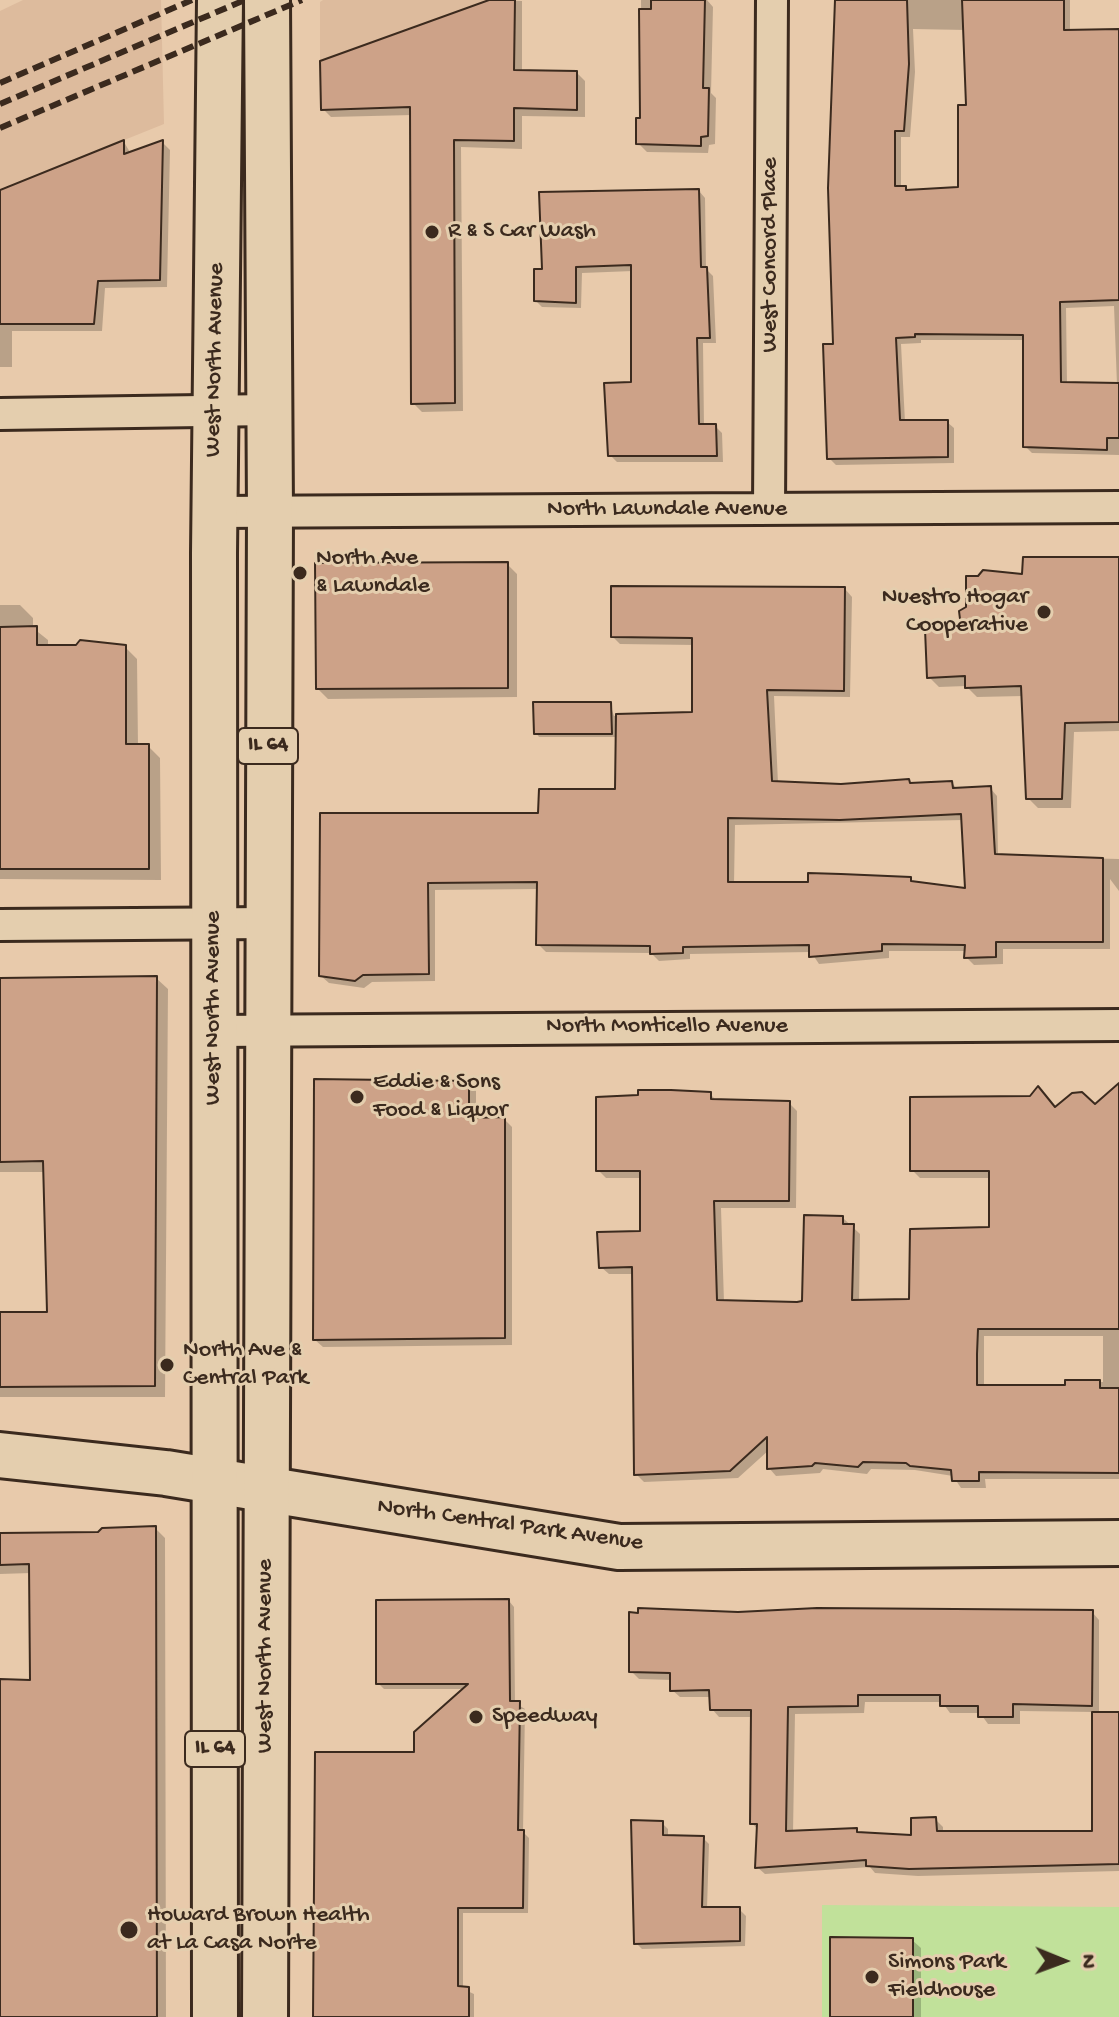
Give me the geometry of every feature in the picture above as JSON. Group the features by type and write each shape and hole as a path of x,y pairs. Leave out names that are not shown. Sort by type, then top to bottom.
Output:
{"main road":[{"name":"West North Avenue","path":"215,2017 215,410 220,0"},
{"name":"West North Avenue","path":"265,2017 270,511 267,0"},
{"name":"North Central Park Avenue","path":"0,1455 215,1482 619,1547 1119,1543"}],"street":[{"name":"West Concord Place","path":"769,509 772,0"},
{"path":"0,414 269,410"},
{"name":"North Lawndale Avenue","path":"215,512 1119,507"},
{"path":"0,925 268,923"},
{"name":"North Monticello Avenue","path":"215,1031 1119,1025"}],"shaded area":[{"path":"23,0 161,0 164,124 0,190 0,11"},
{"path":"489,0 320,61 320,2"}],"green space":[{"path":"822,1905 1119,1907 1119,2017 822,2017"}],"building":[{"name":"R & S Car Wash","path":"489,0 515,0 514,70 577,71 577,110 514,108 514,141 454,140 455,403 411,404 410,107 321,110 320,61"},
{"path":"651,0 705,0 703,88 709,88 708,136 701,137 701,146 636,144 636,118 640,118 639,9 651,9"},
{"path":"835,0 907,0 909,64 904,131 895,131 895,186 906,186 906,190 958,187 958,105 966,105 962,0 1064,0 1064,30 1119,29 1119,300 1060,302 1061,382 1119,383 1119,438 1107,438 1107,450 1023,447 1023,335 915,334 915,337 896,338 900,420 948,420 948,457 827,459 823,344 833,344 828,188"},
{"path":"124,140 124,154 163,140 160,280 98,281 94,324 0,324 0,190"},
{"path":"699,189 701,267 707,267 710,338 697,338 699,424 716,424 717,456 608,456 604,383 631,382 631,265 576,267 576,303 534,301 534,269 542,269 539,192"},
{"path":"1023,557 1119,557 1119,722 1065,723 1062,799 1026,799 1021,686 965,688 965,676 927,678 925,629 961,627 959,611 966,607 966,576 978,576 983,570 1022,574"},
{"path":"508,562 508,688 316,689 315,563"},
{"path":"611,586 845,587 844,691 767,690 772,781 841,784 909,779 910,783 952,781 953,788 991,786 995,854 1103,858 1103,942 996,942 996,957 964,958 965,945 882,944 882,951 809,957 809,945 683,947 683,953 650,954 650,946 536,945 537,882 428,883 429,974 363,975 355,981 319,976 320,813 538,813 539,789 615,789 616,714 692,712 692,638 611,637","holes":["961,814 965,888 911,881 911,877 808,873 808,882 728,882 728,818 840,820"]},
{"path":"37,626 37,645 76,645 80,640 126,645 126,744 149,744 149,869 0,869 0,627"},
{"path":"533,702 611,702 612,734 534,734"},
{"path":"157,976 155,1386 0,1387 0,1312 47,1312 43,1161 0,1162 0,978"},
{"path":"314,1079 469,1081 469,1118 505,1117 505,1338 313,1340"},
{"path":"1119,1083 1119,1329 978,1329 977,1385 1065,1385 1065,1380 1100,1380 1100,1388 1119,1388 1119,1473 979,1472 979,1481 952,1481 951,1470 906,1463 863,1462 858,1467 815,1463 812,1466 767,1469 767,1437 730,1471 634,1475 632,1267 599,1268 597,1232 640,1231 640,1171 596,1171 596,1097 638,1095 638,1090 671,1090 711,1092 711,1099 790,1101 789,1201 714,1201 717,1300 797,1302 802,1301 804,1215 843,1216 843,1224 854,1224 852,1300 909,1299 910,1229 989,1227 989,1171 910,1171 910,1097 1030,1096 1038,1086 1055,1107 1072,1093 1082,1092 1095,1104"},
{"path":"156,1526 157,2017 0,2017 0,1679 30,1680 29,1564 0,1565 0,1533 98,1532 102,1528"},
{"path":"509,1599 510,1701 520,1701 518,1830 524,1830 523,1908 458,1908 458,1986 469,1987 469,2017 313,2017 315,1752 414,1752 414,1732 468,1684 376,1684 376,1600"},
{"path":"638,1608 738,1612 817,1608 1093,1610 1092,1706 1013,1704 1013,1717 978,1717 978,1706 940,1706 940,1695 858,1695 858,1706 788,1707 786,1831 857,1828 857,1832 911,1835 911,1818 936,1817 937,1831 1092,1831 1092,1712 1119,1712 1119,1864 909,1869 866,1866 866,1860 755,1868 757,1824 750,1824 751,1710 710,1710 709,1690 670,1691 670,1673 629,1672 629,1612 638,1613"},
{"path":"631,1820 663,1821 663,1835 704,1836 702,1907 740,1907 740,1941 634,1944"},
{"name":"Simons Park Fieldhouse","path":"830,1937 913,1938 913,2017 830,2017"}],"railway":[{"path":"0,83 192,0"},
{"path":"0,104 245,0"},
{"path":"0,128 302,0"}],"place":[{"name":"R & S Car Wash","path":"432,232"},
{"name":"North Ave & Lawndale","path":"300,573"},
{"name":"Nuestro Hogar Cooperative","path":"1044,612"},
{"name":"Eddie & Sons Food & Liquor","path":"357,1097"},
{"name":"North Ave & Central Park","path":"167,1365"},
{"name":"Speedway","path":"476,1717"},
{"name":"Howard Brown Health at La Casa Norte","path":"129,1930"},
{"name":"Simons Park Fieldhouse","path":"872,1977"}]}
